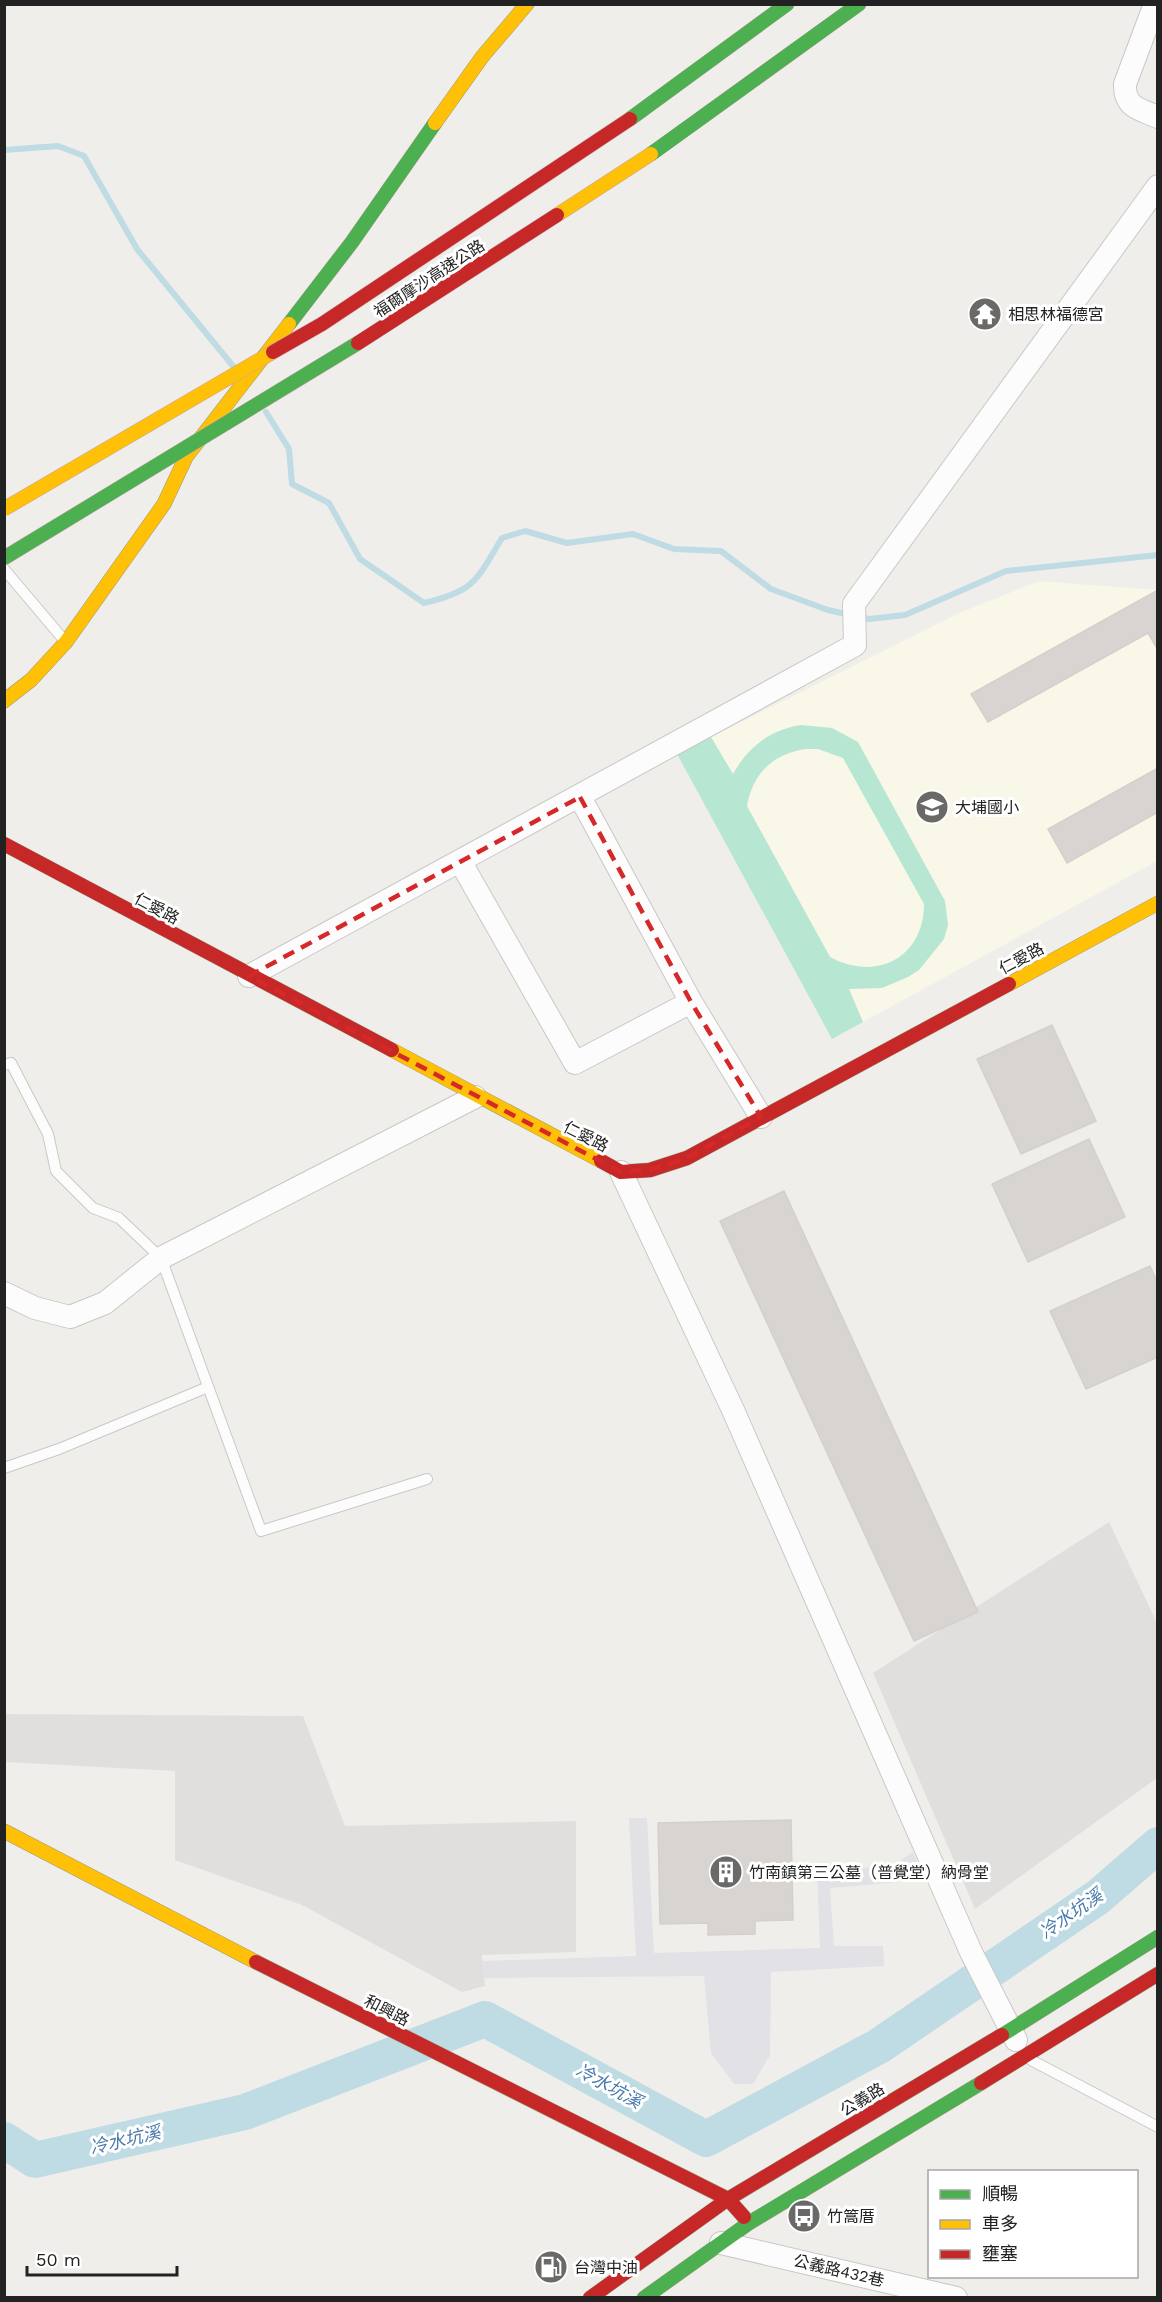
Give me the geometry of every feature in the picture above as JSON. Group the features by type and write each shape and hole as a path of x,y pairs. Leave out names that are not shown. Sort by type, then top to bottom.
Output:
{"main road":[{"path":"4,701 31,680 66,642 164,504 186,457 352,242 482,57 527,4"},
{"name":"福爾摩沙高速公路","path":"4,509 322,324 630,119 788,4"},
{"name":"福爾摩沙高速公路","path":"4,558 334,358 651,154 859,4"},
{"name":"仁愛路","path":"4,844 475,1097 621,1172 650,1170 687,1158 1158,903"},
{"name":"和興路","path":"4,1831 392,2032 728,2199 749,2223"},
{"name":"公義路","path":"590,2298 728,2199 1011,2029 1158,1936"},
{"path":"644,2298 749,2223 1158,1974"}],"street":[{"path":"1155,6 1125,84 1124,97 1129,104 1158,117"},
{"path":"249,976 855,645 854,604 1158,186"},
{"path":"580,797 691,1002 761,1117"},
{"path":"460,861 575,1063 691,1002"},
{"path":"4,1293 36,1308 70,1317 105,1303 161,1258 475,1097"},
{"path":"621,1172 733,1410 971,1952 1025,2057"},
{"name":"公義路432巷","path":"722,2242 956,2298"}],"lane":[{"path":"228,364 249,374"},
{"path":"67,534 186,457"},
{"path":"18,566 6,572 66,642"},
{"path":"4,1065 11,1063 48,1134 56,1171 93,1208 119,1218 161,1258 261,1532 427,1479"},
{"path":"4,1468 59,1449 208,1387"},
{"path":"1025,2057 1158,2127"}],"highlighted area":[{"path":"580,797 691,1002 761,1117 687,1158 650,1170 621,1172 249,976"}],"shaded area":[{"name":"大埔國小","path":"1039,581 1157,590 1157,861 832,1039 677,754 959,613"},
{"path":"1109,1522 1157,1623 1157,1778 975,1909 873,1673"},
{"path":"5,1714 303,1716 345,1826 576,1821 576,1952 482,1955 485,1986 462,1992 302,1905 175,1860 175,1771 5,1762"},
{"path":"629,1818 647,1818 654,1953 820,1948 817,1871 892,1866 913,1852 921,1871 900,1882 830,1888 834,1946 883,1946 884,1966 771,1972 770,2055 753,2084 734,2084 711,2053 704,1976 484,1978 483,1961 636,1956"}],"green space":[{"path":"801,725 832,728 858,742 945,901 948,925 944,939 919,970 882,988 849,989 863,1022 832,1039 677,754 711,737 733,774 746,755 761,741 790,727","holes":["805,749 818,749 843,758 924,904 922,923 916,939 894,960 880,965 864,967 847,964 830,957 747,806 754,784 766,767 783,755"]}],"building":[{"path":"1158,590 1158,650 1148,633 988,722 971,694"},
{"path":"1158,768 1158,812 1067,863 1048,829"},
{"path":"1052,1025 1096,1121 1021,1154 977,1059"},
{"path":"1089,1139 1125,1217 1028,1262 992,1184"},
{"path":"784,1191 978,1612 914,1641 720,1221"},
{"path":"1150,1266 1158,1284 1158,1357 1086,1389 1050,1311"},
{"name":"竹南鎮第三公墓（普覺堂）納骨堂","path":"791,1820 793,1920 755,1921 755,1934 708,1935 708,1923 660,1924 658,1823"}],"waterway":[{"path":"4,150 58,146 84,156 137,249 233,366"},
{"path":"266,412 289,449 292,484 329,503 360,559 424,603 454,594 472,582 486,565 502,538 525,531 567,543 633,534 674,549 721,551 771,589 828,610 850,615"},
{"path":"860,617 869,619 905,615 1006,571 1158,555"},
{"name":"冷水坑溪","path":"4,2140 35,2160 245,2112 485,2019 706,2139 879,2046 1098,1897 1158,1845"}],"traffic: fast":[{"path":"630,119 787,4"},
{"path":"651,154 859,4"},
{"path":"289,324 352,242 435,123"},
{"path":"4,558 358,343"},
{"path":"1002,2035 1158,1937"},
{"path":"644,2298 749,2223 981,2083"}],"traffic: slow":[{"path":"435,123 482,57 527,4"},
{"path":"557,215 651,154"},
{"path":"4,701 31,680 66,642 164,504 186,457 289,324"},
{"path":"4,509 273,352"},
{"path":"1009,984 1158,903"},
{"path":"392,1050 601,1161"},
{"path":"4,1831 256,1962"}],"traffic: jam":[{"path":"273,352 322,324 630,119"},
{"path":"358,343 557,215"},
{"path":"4,844 392,1050"},
{"path":"601,1161 621,1172 650,1170 687,1158 1009,984"},
{"path":"256,1962 728,2199 744,2217"},
{"path":"981,2083 1158,1974"},
{"path":"590,2298 728,2199 1002,2035"}],"place":[{"name":"相思林福德宮","path":"985,314"},
{"name":"大埔國小","path":"932,807"},
{"name":"竹南鎮第三公墓（普覺堂）納骨堂","path":"726,1872"},
{"name":"竹篙厝","path":"804,2216"},
{"name":"台灣中油","path":"551,2267"}]}
